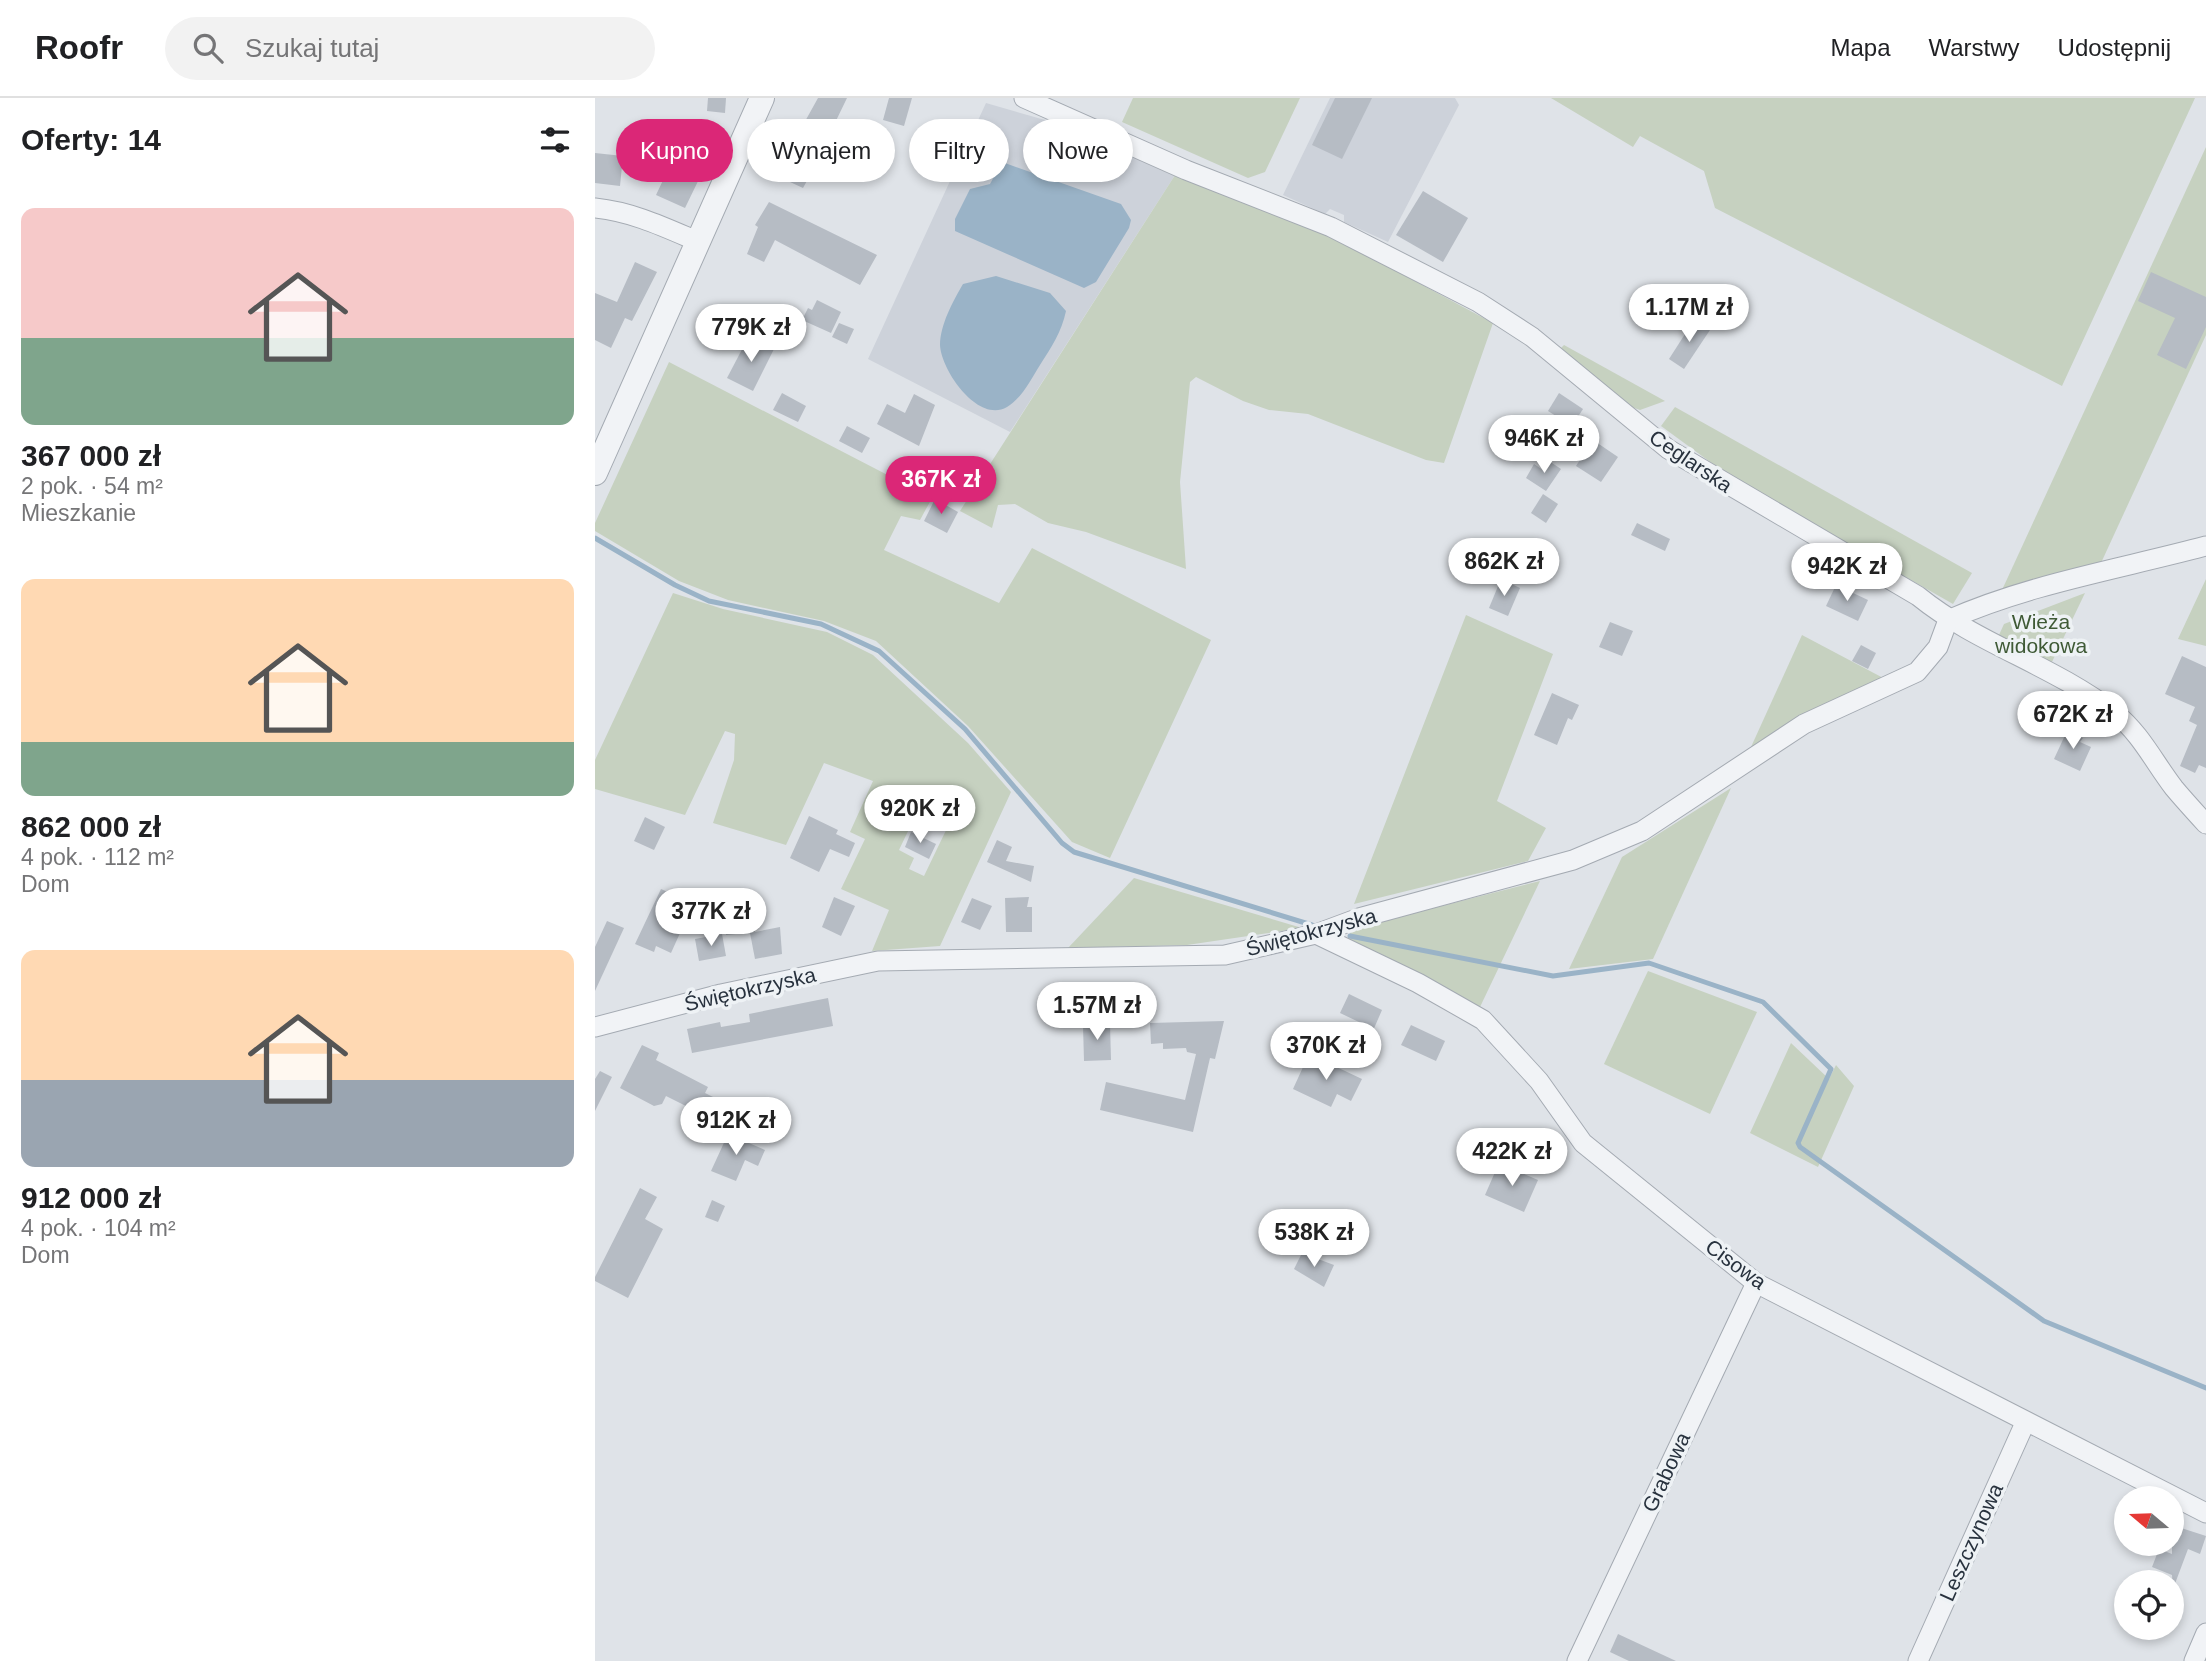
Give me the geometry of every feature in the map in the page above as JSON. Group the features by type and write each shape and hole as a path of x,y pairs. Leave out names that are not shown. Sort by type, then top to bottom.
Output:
{"street":[{"path":"595,472 762,98"},
{"name":"Ceglarska","path":"1024,98 1186,170 1331,227 1478,302 1532,337 1668,449 1751,501 1919,596 1948,620 2026,657 2115,714 2136,732 2174,787 2206,824"},
{"path":"595,208 621,211 644,218 699,242"},
{"path":"1948,620 1979,606 2021,603 2206,547"},
{"name":"Świętokrzyska","path":"595,1027 722,994 878,961 1225,955 1320,936 1359,918 1573,860 1642,831 1804,724 1917,672 1938,647 1948,620"},
{"name":"Cisowa","path":"1320,936 1418,983 1483,1020 1539,1081 1583,1143 1756,1283 2025,1423 2206,1513"},
{"name":"Grabowa","path":"1577,1661 1756,1283"},
{"name":"Leszczynowa","path":"1918,1661 2025,1423"},
{"path":"2194,1661 2205,1640"}],"shaded area":[{"path":"1330,98 1455,98 1459,105 1388,242 1344,222 1344,215 1330,209 1325,214 1283,195"},
{"path":"986,103 1042,119 1023,119 1023,182 1133,182 1133,154 1177,172 1010,432 868,359 950,182 1009,182 1009,119 979,119"}],"green space":[{"path":"1133,98 1300,98 1265,172 1248,178 1133,127 1133,119 1123,119"},
{"path":"1551,98 2195,98 2062,386 1715,208 1704,171 1640,136 1633,147"},
{"path":"2206,147 2206,335 2101,563 2002,590"},
{"path":"1177,172 1318,229 1493,323 1444,463 1426,460 1308,414 1269,410 1243,401 1196,377 1190,382 1180,482 1186,569 1086,532 1048,523 1015,504 998,505 992,528 960,511"},
{"path":"1564,345 1665,401 1640,410 1626,405 1558,351"},
{"path":"669,362 932,498 920,520 901,516 884,550 999,603 1032,548 1211,640 1110,858 1072,842 968,726 876,641 824,621 728,600 679,581 595,531 595,523"},
{"path":"1675,407 1972,573 1953,604 1732,478 1661,426"},
{"path":"2206,579 2206,646 2178,639"},
{"path":"673,593 723,609 827,632 873,655 968,743 1011,792 940,946 872,951 889,910 841,889 865,839 850,832 873,781 824,763 786,845 713,823 734,760 735,734 725,731 685,815 595,789 595,760","holes":["934,816 949,824 924,876 909,869 914,858 899,850 910,827 926,833"]},
{"name":"Wieża widokowa","path":"2085,593 2051,664 1999,635 2004,624"},
{"path":"1466,615 1553,654 1497,801 1546,828 1528,861 1354,904"},
{"path":"1802,635 1887,680 1751,747"},
{"path":"1731,788 1653,959 1569,969 1622,857"},
{"path":"1134,878 1302,928 1187,945 1068,948"},
{"path":"1540,881 1480,1007 1351,948 1348,942 1351,929"},
{"path":"1648,971 1757,1012 1710,1114 1604,1064"},
{"path":"1791,1043 1829,1079 1836,1065 1854,1086 1818,1167 1750,1133"}],"water":[{"path":"1009,164 1023,169 1023,182 1059,182 1121,204 1131,220 1129,228 1096,282 1084,288 955,231 955,219 970,189 1009,182"},
{"path":"996,276 1050,293 1066,311 1056,339 1026,388 1013,403 996,410 984,408 963,392 947,368 940,345 951,305 963,284"}],"building":[{"path":"708,98 726,98 725,113 707,111"},
{"path":"818,98 847,98 837,119 806,119"},
{"path":"889,98 912,98 904,126 895,123 895,119 883,119"},
{"path":"1335,98 1372,98 1342,159 1312,145"},
{"path":"595,153 616,155 616,182 620,182 620,186 595,183"},
{"path":"662,182 698,182 685,208 656,195"},
{"path":"790,182 806,182 803,188"},
{"path":"1423,191 1468,218 1443,262 1396,235"},
{"path":"769,202 877,255 860,285 775,240 764,262 747,254 758,227 755,225"},
{"path":"635,262 657,272 632,321 625,318 611,348 595,340 595,293 617,302"},
{"path":"2151,272 2206,297 2206,327 2186,369 2157,355 2175,318 2138,301"},
{"path":"817,300 841,312 831,333 802,320 808,308 812,310"},
{"path":"1694,320 1710,330 1684,369 1669,359"},
{"path":"839,323 854,329 847,344 832,337"},
{"path":"749,336 774,349 753,391 727,378"},
{"path":"782,393 806,406 798,422 773,410"},
{"path":"1559,393 1583,409 1572,426 1548,411"},
{"path":"914,394 935,405 919,446 877,424 887,404 905,413"},
{"path":"847,426 870,438 862,453 839,441"},
{"path":"1593,440 1618,457 1601,482 1576,466"},
{"path":"1549,461 1561,469 1546,491 1526,478 1534,464 1543,470"},
{"path":"1543,494 1558,504 1546,523 1531,513"},
{"path":"935,499 958,512 947,533 924,521"},
{"path":"1637,523 1670,539 1665,551 1631,535"},
{"path":"1501,579 1520,588 1508,616 1489,608"},
{"path":"1836,585 1868,600 1858,621 1826,606"},
{"path":"1610,622 1633,631 1622,656 1599,647"},
{"path":"1861,645 1876,653 1868,669 1852,661"},
{"path":"2182,656 2206,667 2206,768 2199,765 2195,773 2180,766 2197,725 2189,721 2195,707 2165,694"},
{"path":"1552,693 1579,705 1572,720 1568,718 1557,745 1534,735"},
{"path":"2067,731 2083,738 2080,742 2091,747 2080,771 2054,759"},
{"path":"809,816 838,830 836,834 855,843 849,857 830,849 819,872 790,858"},
{"path":"645,817 665,827 654,850 634,841"},
{"path":"911,832 936,844 929,859 905,847"},
{"path":"997,840 1012,847 1006,861 1034,866 1031,882 987,862"},
{"path":"661,889 679,897 671,915 685,922 671,953 656,946 654,952 635,944"},
{"path":"728,894 756,895 755,932 726,935"},
{"path":"834,897 855,906 841,936 822,927"},
{"path":"1029,897 1027,907 1032,907 1032,932 1006,932 1005,898"},
{"path":"972,898 992,906 980,930 961,922"},
{"path":"607,921 624,928 595,991 595,947"},
{"path":"780,927 782,954 755,959 750,933"},
{"path":"722,934 726,956 699,961 695,939"},
{"path":"1349,994 1382,1010 1372,1033 1359,1027 1361,1023 1340,1013"},
{"path":"828,998 833,1026 692,1053 687,1029 720,1022 721,1027 750,1022 749,1014"},
{"path":"1224,1021 1215,1059 1210,1058 1193,1132 1100,1110 1106,1082 1185,1100 1196,1054 1187,1052 1186,1048 1163,1049 1163,1043 1151,1044 1150,1023"},
{"path":"1110,1024 1111,1060 1084,1061 1083,1025"},
{"path":"1411,1025 1445,1041 1436,1061 1401,1045"},
{"path":"642,1045 659,1053 656,1060 708,1087 705,1093 721,1101 709,1125 697,1119 700,1113 666,1096 662,1104 654,1106 620,1088"},
{"path":"1309,1054 1362,1079 1351,1101 1337,1094 1331,1107 1293,1089"},
{"path":"600,1071 612,1077 595,1111 595,1079"},
{"path":"728,1134 765,1150 758,1166 745,1160 736,1181 711,1171"},
{"path":"1499,1163 1538,1180 1524,1212 1485,1195"},
{"path":"640,1188 657,1197 645,1219 663,1229 628,1298 595,1281 595,1277"},
{"path":"712,1200 725,1206 718,1222 705,1217"},
{"path":"1302,1253 1334,1265 1324,1287 1294,1269"},
{"path":"2184,1529 2206,1536 2200,1554 2188,1549 2180,1570 2160,1570 2152,1567 2156,1556 2184,1556"},
{"path":"1618,1634 1676,1661 1629,1661 1610,1652"}],"waterway":[{"path":"595,538 675,585 709,601 821,624 879,651 965,729 1062,843 1074,852 1312,925"},
{"path":"1350,936 1553,976 1649,963 1763,1002 1831,1069 1798,1143 1800,1147 2044,1321 2206,1388"}]}
